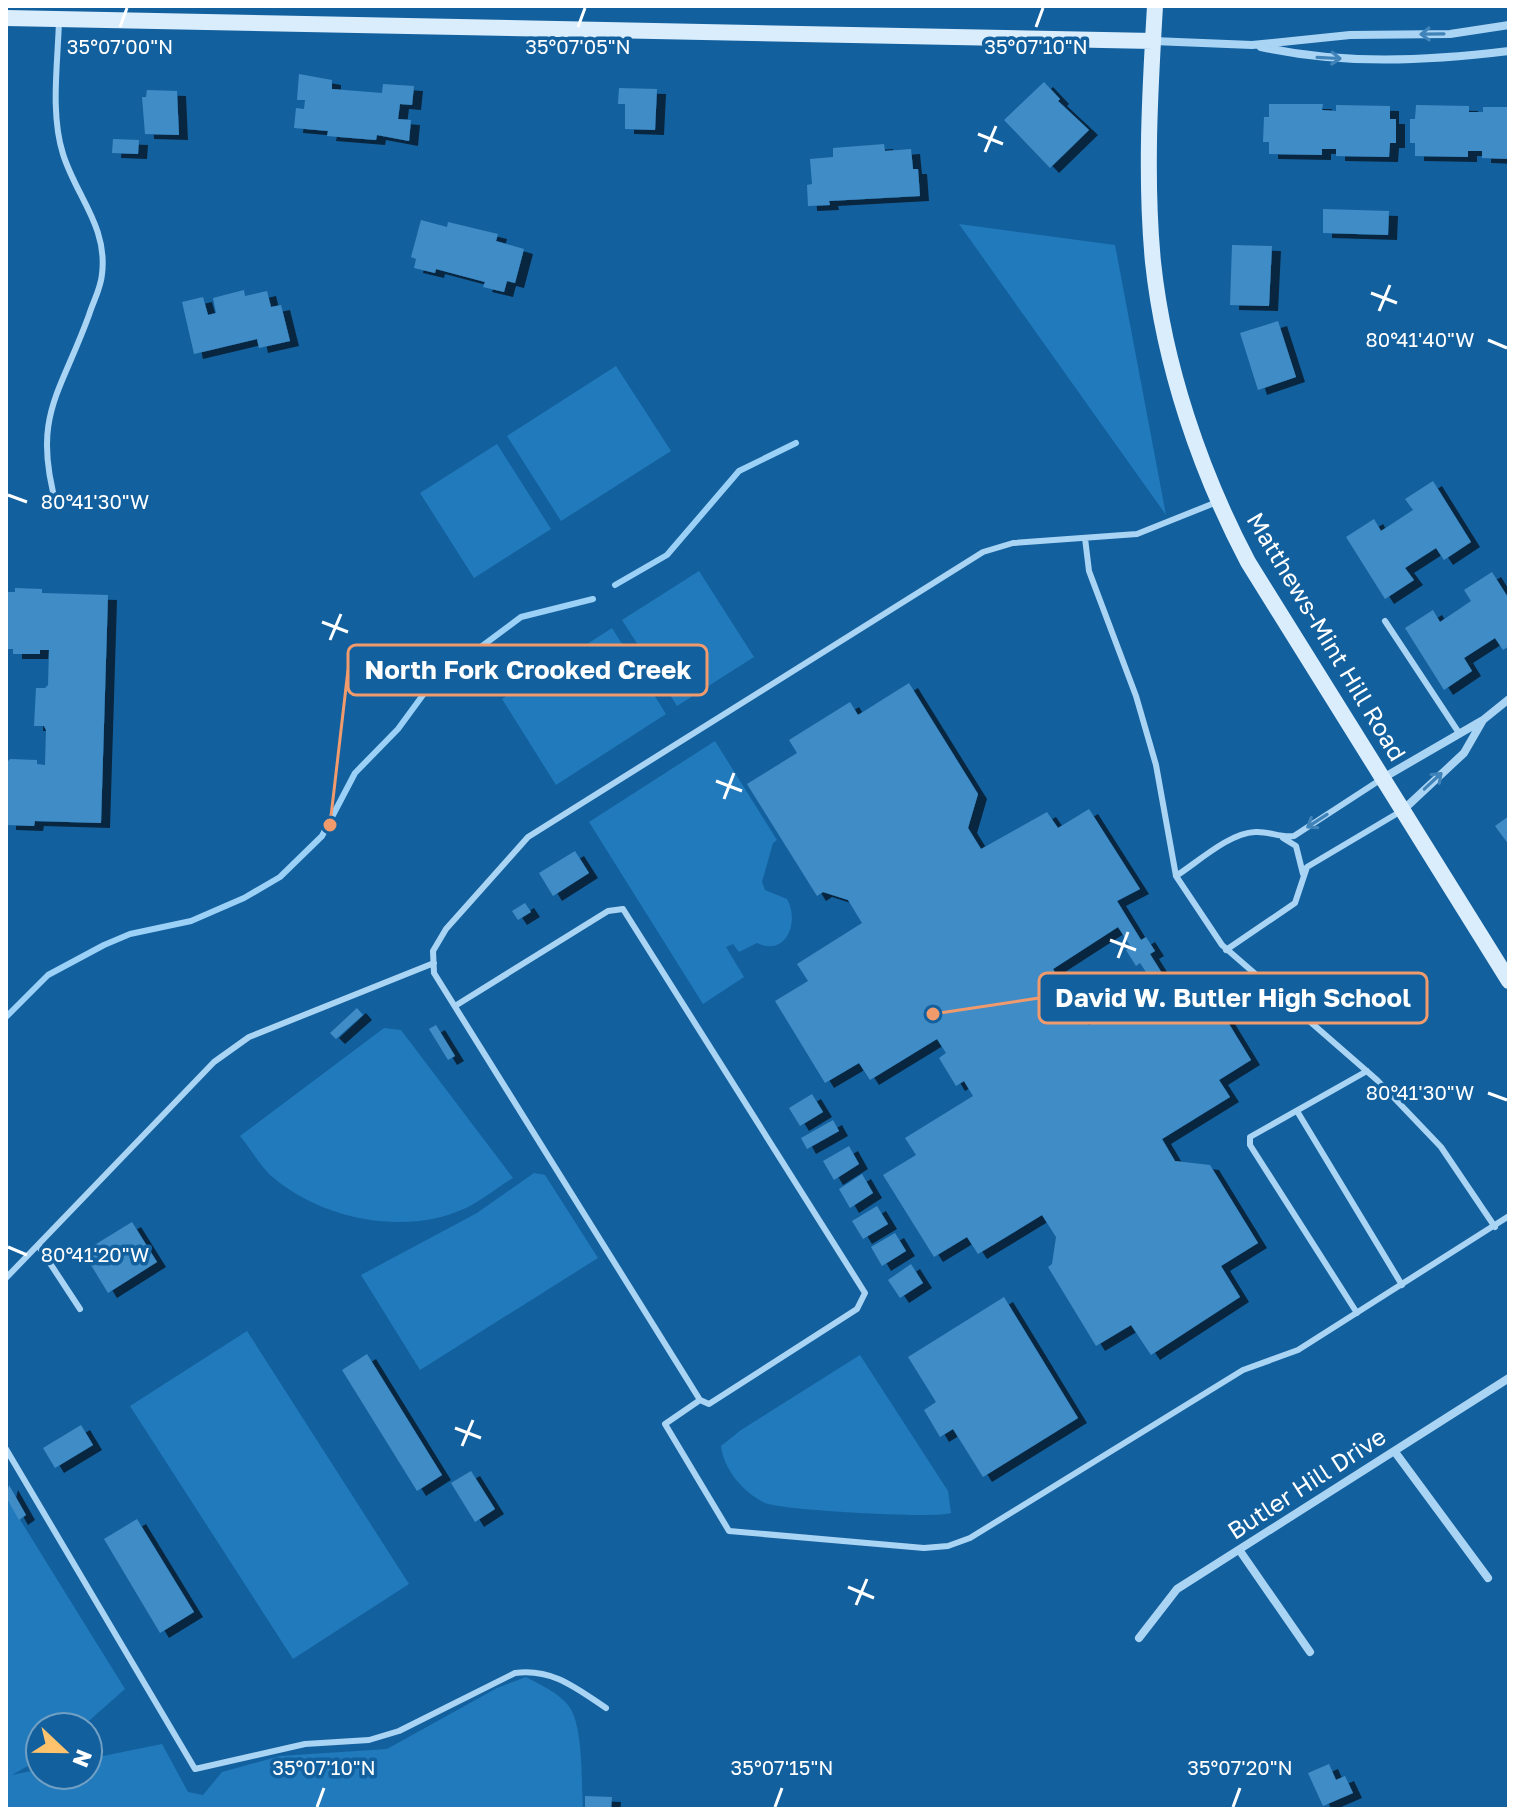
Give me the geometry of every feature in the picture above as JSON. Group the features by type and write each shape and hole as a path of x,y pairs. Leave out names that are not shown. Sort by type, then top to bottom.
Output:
{"street":[{"name":"Matthews-Mint Hill Road","path":"1155,6 1150,168 1153,262 1170,352 1219,501 1256,575 1509,981"},
{"path":"6,18 1252,45 1350,35 1450,34 1509,25"},
{"path":"1252,45 1307,57 1384,61 1509,51"},
{"path":"1383,778 1483,720 1509,699"},
{"path":"1403,810 1464,753 1483,720"},
{"name":"Butler Hill Drive","path":"1139,1638 1177,1589 1509,1378"},
{"path":"1395,1452 1488,1578"},
{"path":"1240,1551 1310,1652"}],"lane":[{"path":"57,507 48,477 45,443 53,399 79,341 102,276 101,238 63,154 57,114 59,19"},
{"path":"455,1006 608,911 623,909 865,1293 857,1309 709,1404 700,1400 434,973 433,951 446,929 528,837 983,552 1013,543 1137,534 1219,501"},
{"path":"1085,538 1089,571 1136,696 1156,765 1176,876 1226,950 1367,1071 1441,1147 1495,1227"},
{"path":"1385,621 1459,733"},
{"path":"1283,838 1294,836 1383,778"},
{"path":"1226,950 1285,913 1295,903 1307,867 1403,810"},
{"path":"1176,876 1242,834 1258,832 1283,838 1296,846 1304,876"},
{"path":"6,1278 214,1062 249,1037 434,963"},
{"path":"1357,1313 1250,1145 1250,1137 1367,1071"},
{"path":"1297,1111 1402,1285"},
{"path":"700,1400 665,1424 729,1531 924,1548 948,1546 970,1538 1243,1370 1298,1350 1509,1216"},
{"path":"38,1245 80,1309"},
{"path":"6,1449 195,1769 305,1744 369,1740 399,1731 515,1673 535,1670 567,1681 606,1708"}],"shaded area":[{"path":"959,224 1115,245 1166,515"},
{"path":"616,366 671,451 561,521 507,436"},
{"path":"497,444 551,529 474,578 420,493"},
{"path":"699,571 754,657 677,706 622,620"},
{"path":"612,628 666,714 556,785 502,699"},
{"path":"715,741 777,840 773,843 762,882 765,890 787,899 792,918 788,935 776,945 757,943 739,952 733,944 726,947 744,977 703,1004 589,822"},
{"path":"384,1028 401,1030 513,1178 466,1208 418,1221 392,1222 342,1214 318,1205 295,1193 265,1169 240,1136"},
{"path":"534,1173 545,1175 598,1258 420,1370 361,1275 477,1213"},
{"path":"247,1331 409,1584 293,1659 130,1406"},
{"path":"860,1355 948,1491 951,1513 888,1514 777,1506 749,1493 730,1472 721,1446 741,1430"},
{"path":"6,1497 125,1689 100,1711 24,1711 24,1768 12,1775 24,1772 24,1791 104,1791 104,1756 162,1744 188,1792 203,1795 222,1772 280,1756 387,1749 497,1688 526,1677 559,1696 568,1705 577,1726 582,1770 583,1809 6,1809"}],"building":[{"path":"299,74 332,80 332,89 382,93 383,84 414,86 412,105 400,104 398,119 411,120 409,141 377,135 376,140 327,136 328,131 294,128 296,108 304,109 305,100 297,100"},
{"path":"1044,82 1060,99 1058,101 1089,130 1050,168 1004,120"},
{"path":"619,88 657,89 655,130 625,129 625,104 618,104"},
{"path":"147,90 177,91 179,135 145,134 142,97 146,97"},
{"path":"1269,104 1323,104 1322,110 1336,111 1336,105 1390,106 1390,119 1396,119 1396,143 1390,143 1389,157 1336,156 1336,149 1322,149 1322,155 1269,154 1269,142 1263,142 1264,117 1269,117"},
{"path":"1416,105 1469,106 1469,112 1483,112 1483,107 1509,107 1509,159 1482,158 1482,151 1468,151 1468,157 1415,156 1415,143 1410,143 1410,119 1415,119"},
{"path":"113,139 139,140 138,154 112,153"},
{"path":"884,144 885,151 911,149 913,169 918,169 920,196 829,201 830,205 808,206 807,185 812,184 810,159 833,157 833,148"},
{"path":"1323,209 1389,211 1388,235 1323,233"},
{"path":"421,220 447,227 448,222 498,234 496,241 524,249 515,283 507,281 504,292 483,287 485,282 436,269 435,273 414,268 416,259 411,257"},
{"path":"1232,245 1272,246 1269,306 1230,305"},
{"path":"244,290 245,296 267,291 271,307 281,305 290,341 259,348 257,339 194,354 182,302 203,297 208,315 216,313 213,298"},
{"path":"1278,321 1296,377 1258,390 1240,333"},
{"path":"1433,481 1471,542 1444,560 1436,548 1405,568 1414,580 1385,599 1346,537 1374,519 1381,531 1413,510 1405,499"},
{"path":"1492,572 1509,599 1509,646 1503,650 1495,638 1464,658 1472,671 1444,690 1405,628 1433,610 1440,622 1471,601 1464,590"},
{"path":"15,588 42,589 42,593 108,595 101,823 35,821 34,826 7,825 6,763 10,759 37,760 37,764 45,765 46,730 44,726 34,726 36,688 48,685 49,650 40,650 40,654 13,654 13,649 6,649 6,592 15,592"},
{"path":"909,683 978,794 968,828 981,849 1047,812 1058,828 1089,809 1140,889 1117,901 1141,940 1146,937 1155,951 1150,954 1175,994 1201,978 1251,1060 1219,1080 1230,1097 1162,1139 1175,1161 1210,1165 1258,1243 1221,1266 1240,1297 1151,1355 1131,1325 1096,1346 1048,1267 1052,1264 1056,1237 1042,1215 978,1254 967,1237 934,1257 883,1175 916,1155 905,1138 973,1096 964,1081 956,1086 939,1058 946,1053 937,1039 870,1080 859,1063 825,1083 775,1001 808,981 797,964 862,923 848,900 823,892 817,896 747,784 797,753 789,740 850,702 858,715","holes":["1118,927 1131,947 1126,950 1136,966 1140,963 1153,983 1089,1025 1069,986 1065,989 1053,969"]},
{"path":"1509,816 1509,845 1495,826"},
{"path":"575,851 589,873 553,896 539,873"},
{"path":"525,903 531,912 518,920 512,911"},
{"path":"357,1008 363,1015 336,1039 330,1033"},
{"path":"436,1025 455,1056 448,1060 429,1029"},
{"path":"812,1094 823,1112 800,1126 789,1108"},
{"path":"833,1120 839,1131 807,1149 801,1138"},
{"path":"849,1146 859,1164 834,1180 823,1161"},
{"path":"862,1174 873,1193 850,1208 839,1189"},
{"path":"877,1206 888,1224 863,1239 852,1221"},
{"path":"132,1222 157,1262 108,1293 83,1252"},
{"path":"895,1233 906,1251 882,1266 871,1247"},
{"path":"911,1264 923,1283 900,1298 888,1280"},
{"path":"1004,1297 1078,1418 983,1477 953,1429 940,1437 924,1410 936,1402 908,1357"},
{"path":"367,1354 442,1475 417,1491 342,1370"},
{"path":"81,1425 93,1445 55,1468 43,1448"},
{"path":"471,1471 495,1509 475,1522 451,1483"},
{"path":"9,1485 26,1515 19,1520 6,1497"},
{"path":"137,1519 194,1612 160,1633 104,1539"},
{"path":"1329,1764 1336,1780 1345,1776 1353,1793 1323,1806 1308,1773"},
{"path":"585,1796 612,1797 611,1809 585,1809"}],"waterway":[{"path":"615,585 667,555 739,471 796,443"},
{"path":"6,1017 48,975 104,945 130,934 191,921 244,898 280,877 322,836 355,773 398,729 431,684 521,617 593,599"}],"place":[{"name":"North Fork Crooked Creek","path":"330,825"},
{"name":"David W. Butler High School","path":"933,1014"}]}
